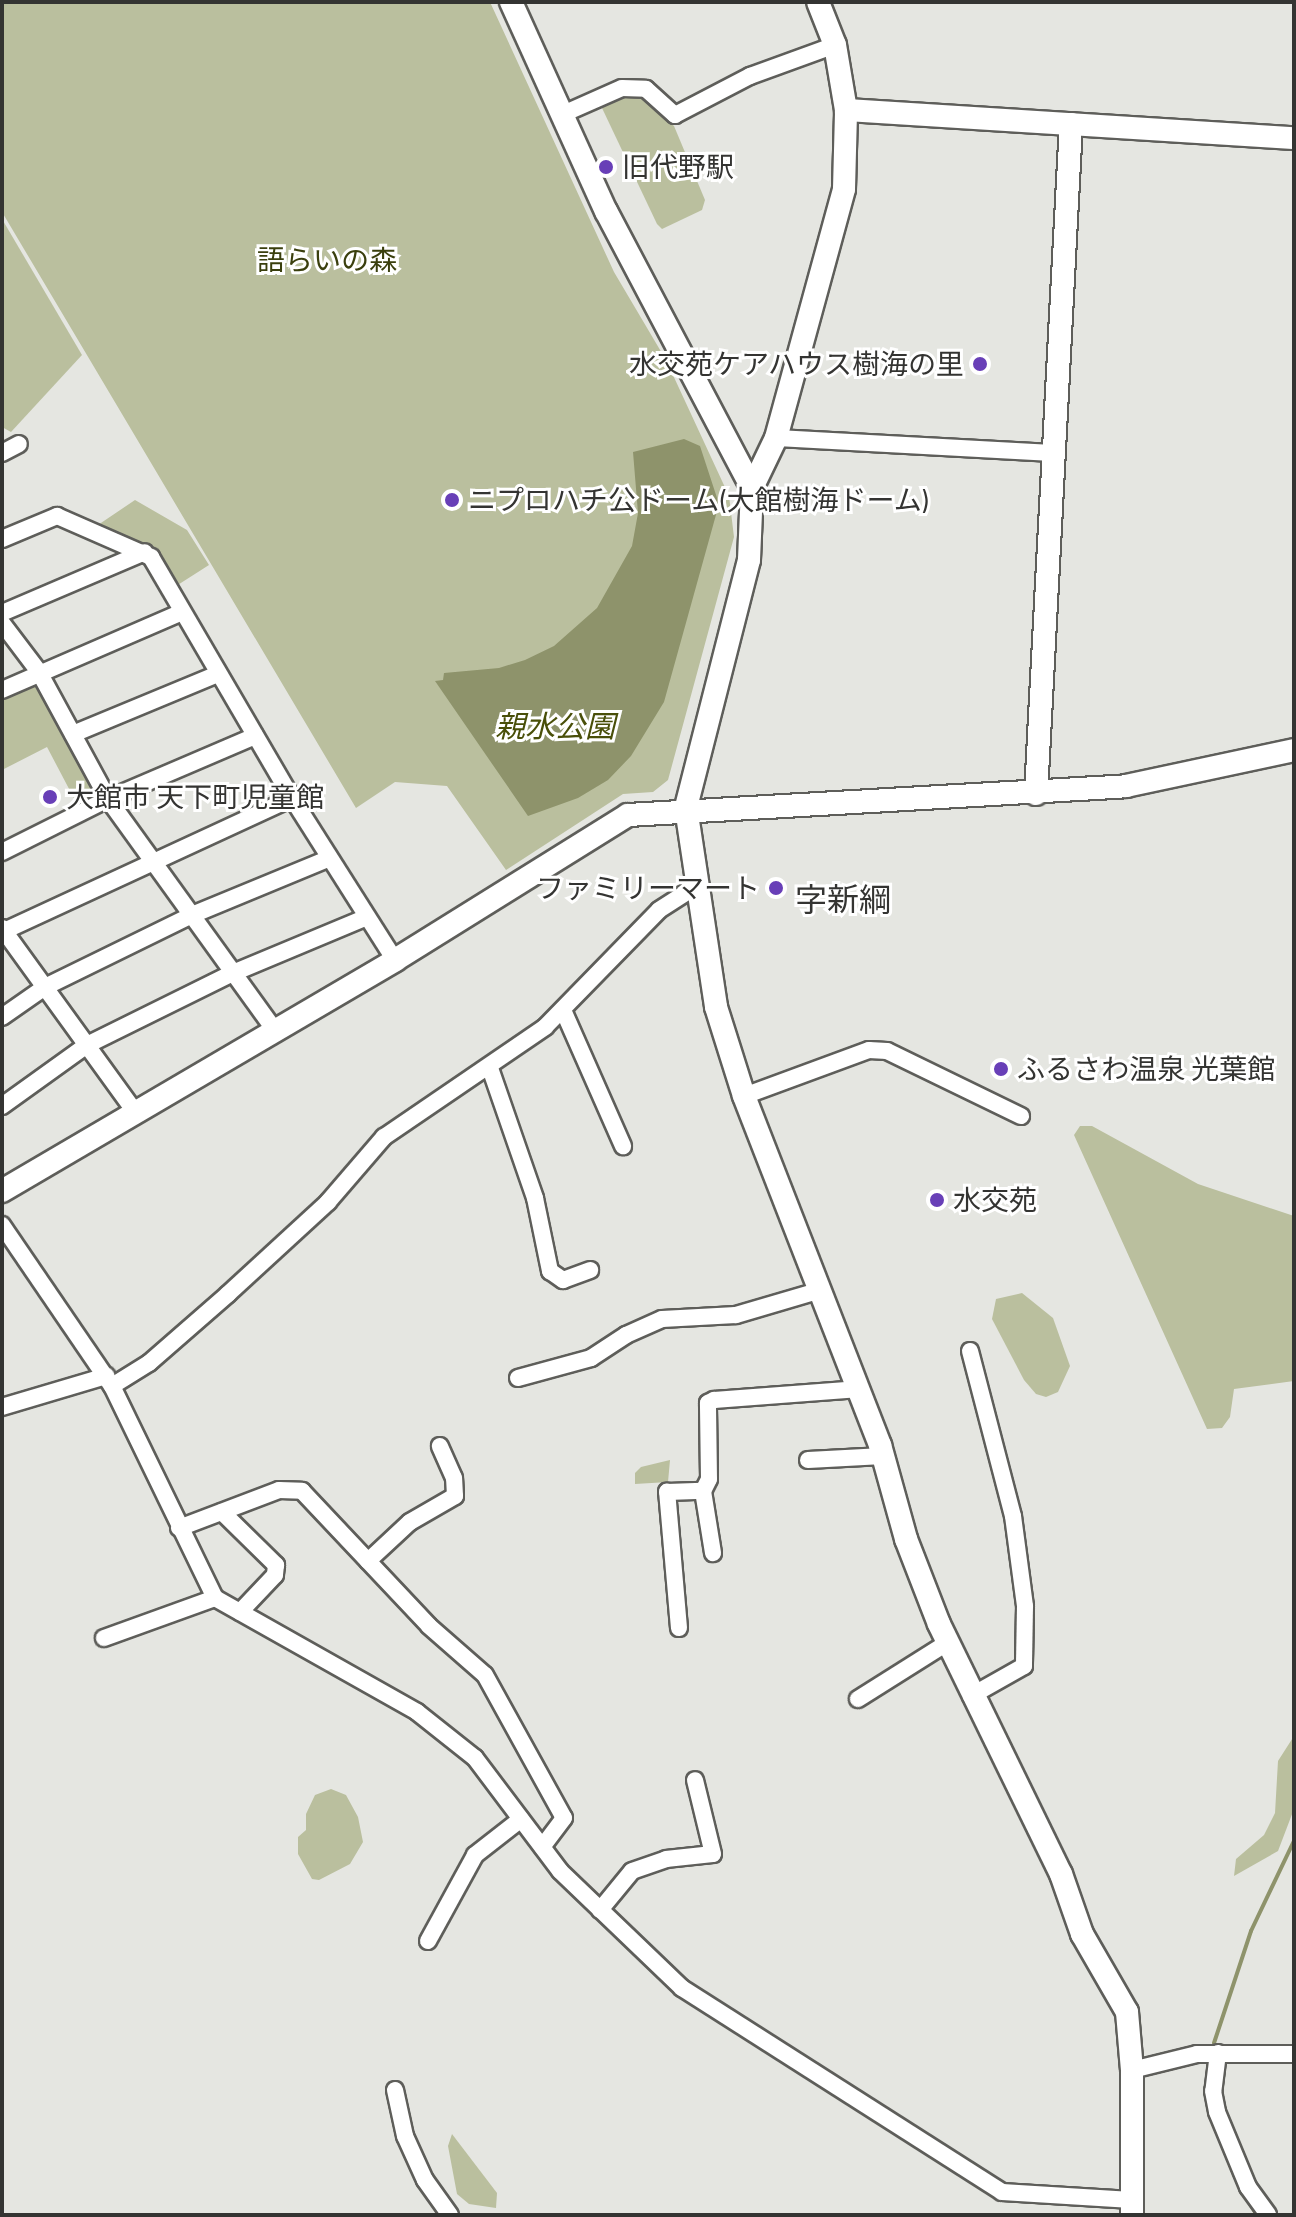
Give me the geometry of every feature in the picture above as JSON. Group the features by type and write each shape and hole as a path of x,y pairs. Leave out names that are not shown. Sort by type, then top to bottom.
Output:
{"street":[{"path":"511,2 606,211 698,377 752,488"},
{"path":"2,1225 109,1381 215,1598 417,1712 475,1758 542,1847 600,1910 682,1988 1002,2192 1132,2208 1132,2070 1127,2012 1082,1934 1061,1874 971,1696 906,1539 860,1389 744,1096 716,1007 695,887 686,808 749,560 752,488 776,438 844,189 846,110 835,45 818,2"},
{"path":"563,114 622,88 646,89 675,115 750,76 835,45"},
{"path":"846,110 1294,138"},
{"path":"1036,794 1071,124"},
{"path":"776,438 1054,453"},
{"path":"2,453 19,444"},
{"path":"2,539 57,516 145,552 292,798 395,960"},
{"path":"2,613 145,552"},
{"path":"2,690 182,612"},
{"path":"2,623 39,672 108,799 276,1032"},
{"path":"73,734 218,674"},
{"path":"2,852 108,799 255,736"},
{"path":"2,1191 276,1032 628,815 686,808 1036,794 1181,777 1294,750"},
{"path":"136,1113 3,930 151,859 292,798"},
{"path":"2,1017 45,987 192,915 330,858"},
{"path":"2,1407 109,1381 149,1363 328,1202 384,1137 490,1068 563,1010 659,910 695,887"},
{"path":"2,1106 87,1045 233,973 367,917"},
{"path":"563,1010 623,1146"},
{"path":"744,1096 869,1050 887,1051 1021,1116"},
{"path":"490,1068 535,1198 550,1271 563,1280 590,1270"},
{"path":"518,1378 591,1358 626,1335 662,1319 736,1315 821,1290"},
{"path":"970,1351 1013,1516 1025,1606 1024,1666 971,1696"},
{"path":"713,1553 703,1491 709,1479 708,1403 860,1389"},
{"path":"368,1561 410,1522 455,1496 454,1478 440,1446"},
{"path":"808,1460 883,1456"},
{"path":"179,1528 279,1490 302,1491 368,1561 485,1675 507,1709 564,1818 542,1847"},
{"path":"679,1628 667,1492 703,1491"},
{"path":"222,1512 276,1565 275,1575 240,1612"},
{"path":"104,1638 215,1598"},
{"path":"858,1699 947,1643"},
{"path":"600,1910 632,1871 666,1859 713,1854 695,1780"},
{"path":"428,1941 475,1855 521,1819"},
{"path":"1132,2070 1218,2053 1294,2054"},
{"path":"1218,2053 1213,2091 1217,2112 1248,2187 1268,2215"},
{"path":"395,2090 405,2136 425,2180 450,2215"}],"green space":[{"name":"語らいの森","path":"2,2 490,2 614,272 666,360 729,496 734,537 668,780 653,792 623,794 506,870 447,786 395,782 356,808 2,212"},
{"path":"622,94 640,97 674,126 705,200 702,210 662,229 657,224 602,108 607,99"},
{"path":"2,219 82,355 11,432 2,427"},
{"path":"135,500 187,530 209,565 173,588 152,553 95,527"},
{"path":"34,681 95,795 77,804 47,747 2,770 2,698"},
{"path":"1080,1126 1092,1126 1198,1184 1294,1216 1294,1381 1234,1389 1230,1417 1222,1428 1207,1429 1074,1135"},
{"path":"1022,1293 1053,1318 1070,1366 1058,1392 1046,1397 1036,1394 1024,1380 992,1319 996,1299"},
{"path":"670,1460 668,1482 635,1484 635,1473 641,1467"},
{"path":"1294,1736 1294,1809 1278,1851 1234,1876 1236,1859 1264,1835 1275,1813 1278,1761"},
{"path":"331,1789 346,1795 358,1817 363,1842 350,1864 319,1880 312,1879 298,1854 298,1837 306,1830 306,1814 315,1795"},
{"path":"452,2134 497,2193 496,2208 469,2204 457,2194 448,2146"}],"water":[{"name":"親水公園","path":"684,439 700,446 719,504 664,702 631,756 608,780 578,798 528,816 435,681 443,680 444,673 499,668 525,660 554,646 597,608 632,546 638,513 633,452"}],"waterway":[{"path":"1214,2043 1251,1931 1294,1841"},
{"path":"1213,2122 1235,2177"},
{"path":"1245,2196 1257,2215"}],"place":[{"name":"旧代野駅","path":"606,167"},
{"name":"水交苑ケアハウス樹海の里","path":"980,364"},
{"name":"ニプロハチ公ドーム(大館樹海ドーム)","path":"452,500"},
{"name":"大館市 天下町児童館","path":"50,797"},
{"name":"ファミリーマート","path":"776,888"},
{"name":"ふるさわ温泉 光葉館","path":"1001,1069"},
{"name":"水交苑","path":"937,1200"}],"district":[{"name":"字新綱","path":"843,899"}]}
